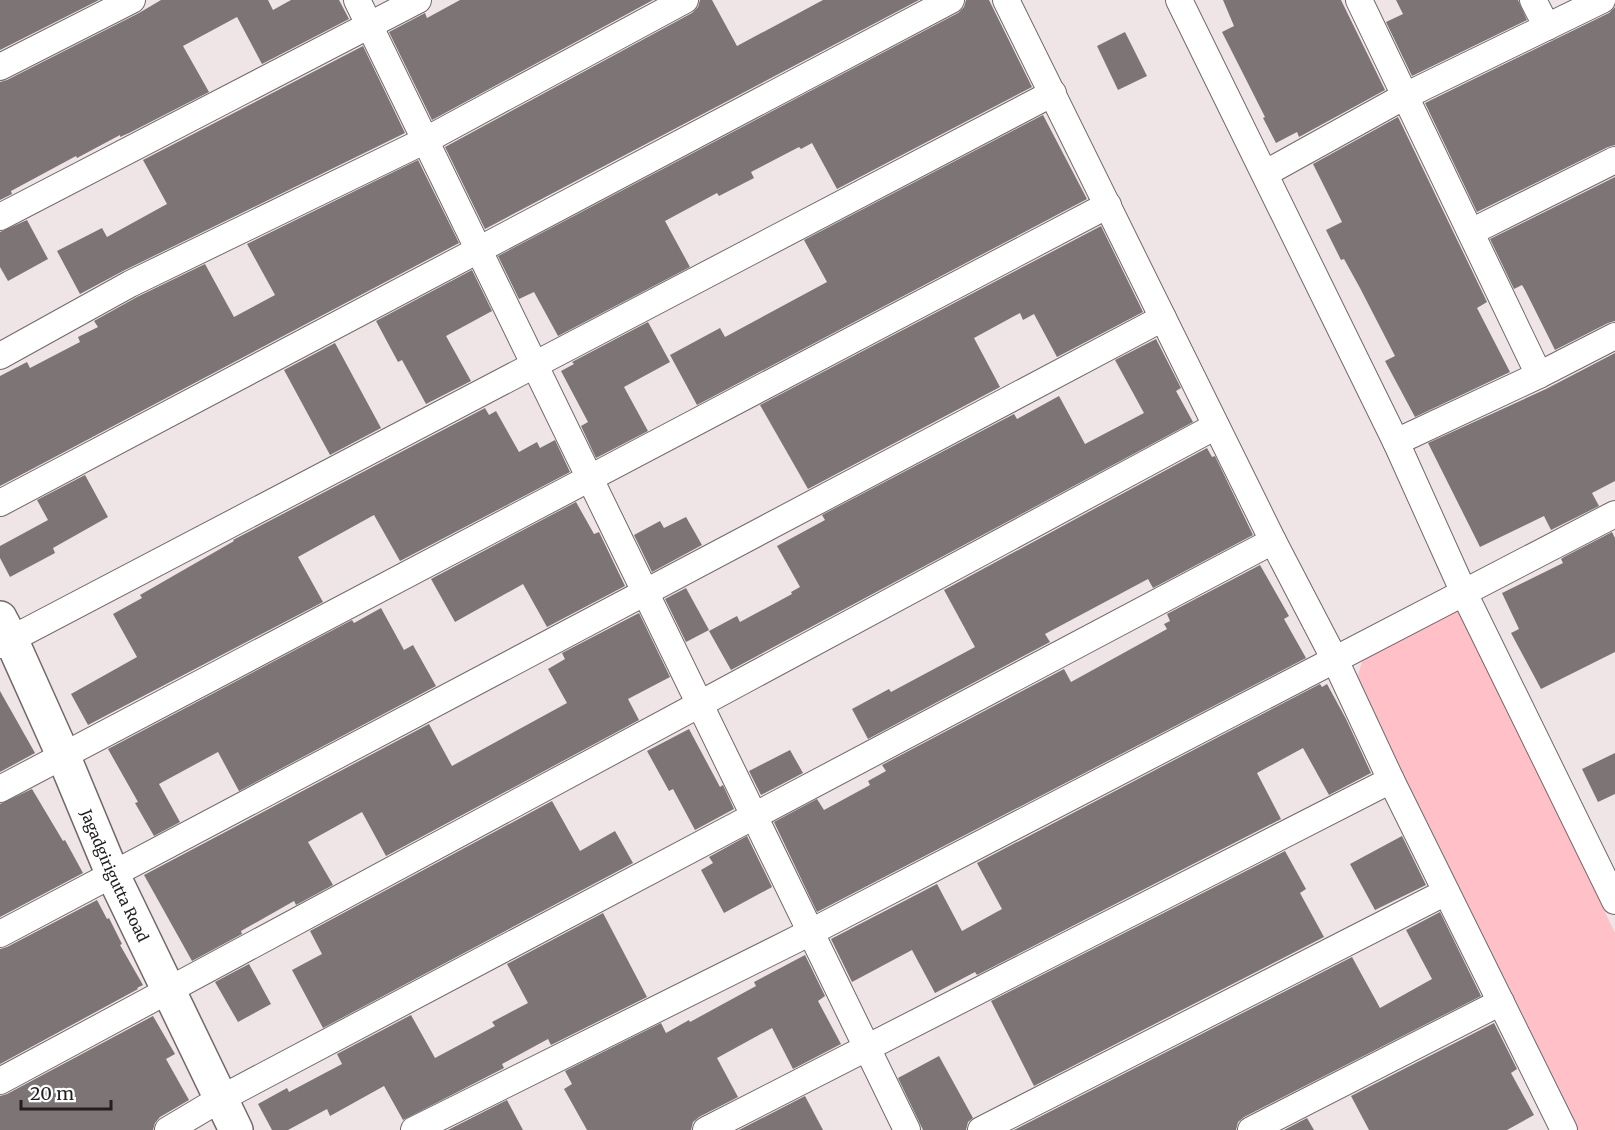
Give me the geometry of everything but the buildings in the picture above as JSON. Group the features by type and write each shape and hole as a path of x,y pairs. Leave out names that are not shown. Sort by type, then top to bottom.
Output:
{"street":[{"path":"0,68 132,0"},
{"path":"357,0 907,1130"},
{"path":"0,218 418,0"},
{"path":"0,356 130,284 426,140 685,0"},
{"path":"0,503 951,0"},
{"path":"1006,0 1273,541 1335,660 1560,1129"},
{"path":"1179,0 1266,173 1396,442 1464,592 1615,901"},
{"path":"1359,0 1539,375"},
{"path":"1533,0 1546,27"},
{"path":"1266,173 1405,96 1602,0"},
{"path":"4,634 535,366 1053,93"},
{"path":"1471,232 1615,160"},
{"path":"0,789 1108,205"},
{"path":"0,933 1163,318"},
{"path":"1396,442 1539,375 1615,336"},
{"path":"0,1081 1216,426"},
{"path":"414,1130 811,932 1615,514"},
{"path":"168,1130 220,1099 1273,541"},
{"name":"Jagadgirigutta Road","path":"4,634 63,755 112,873 236,1130"},
{"path":"706,1130 1391,780"},
{"path":"981,1130 1446,892"},
{"path":"1251,1130 1501,1002"}],"shaded area":[{"path":"1457,605 1615,933 1615,1130 1574,1130 1355,685 1364,655"}]}
